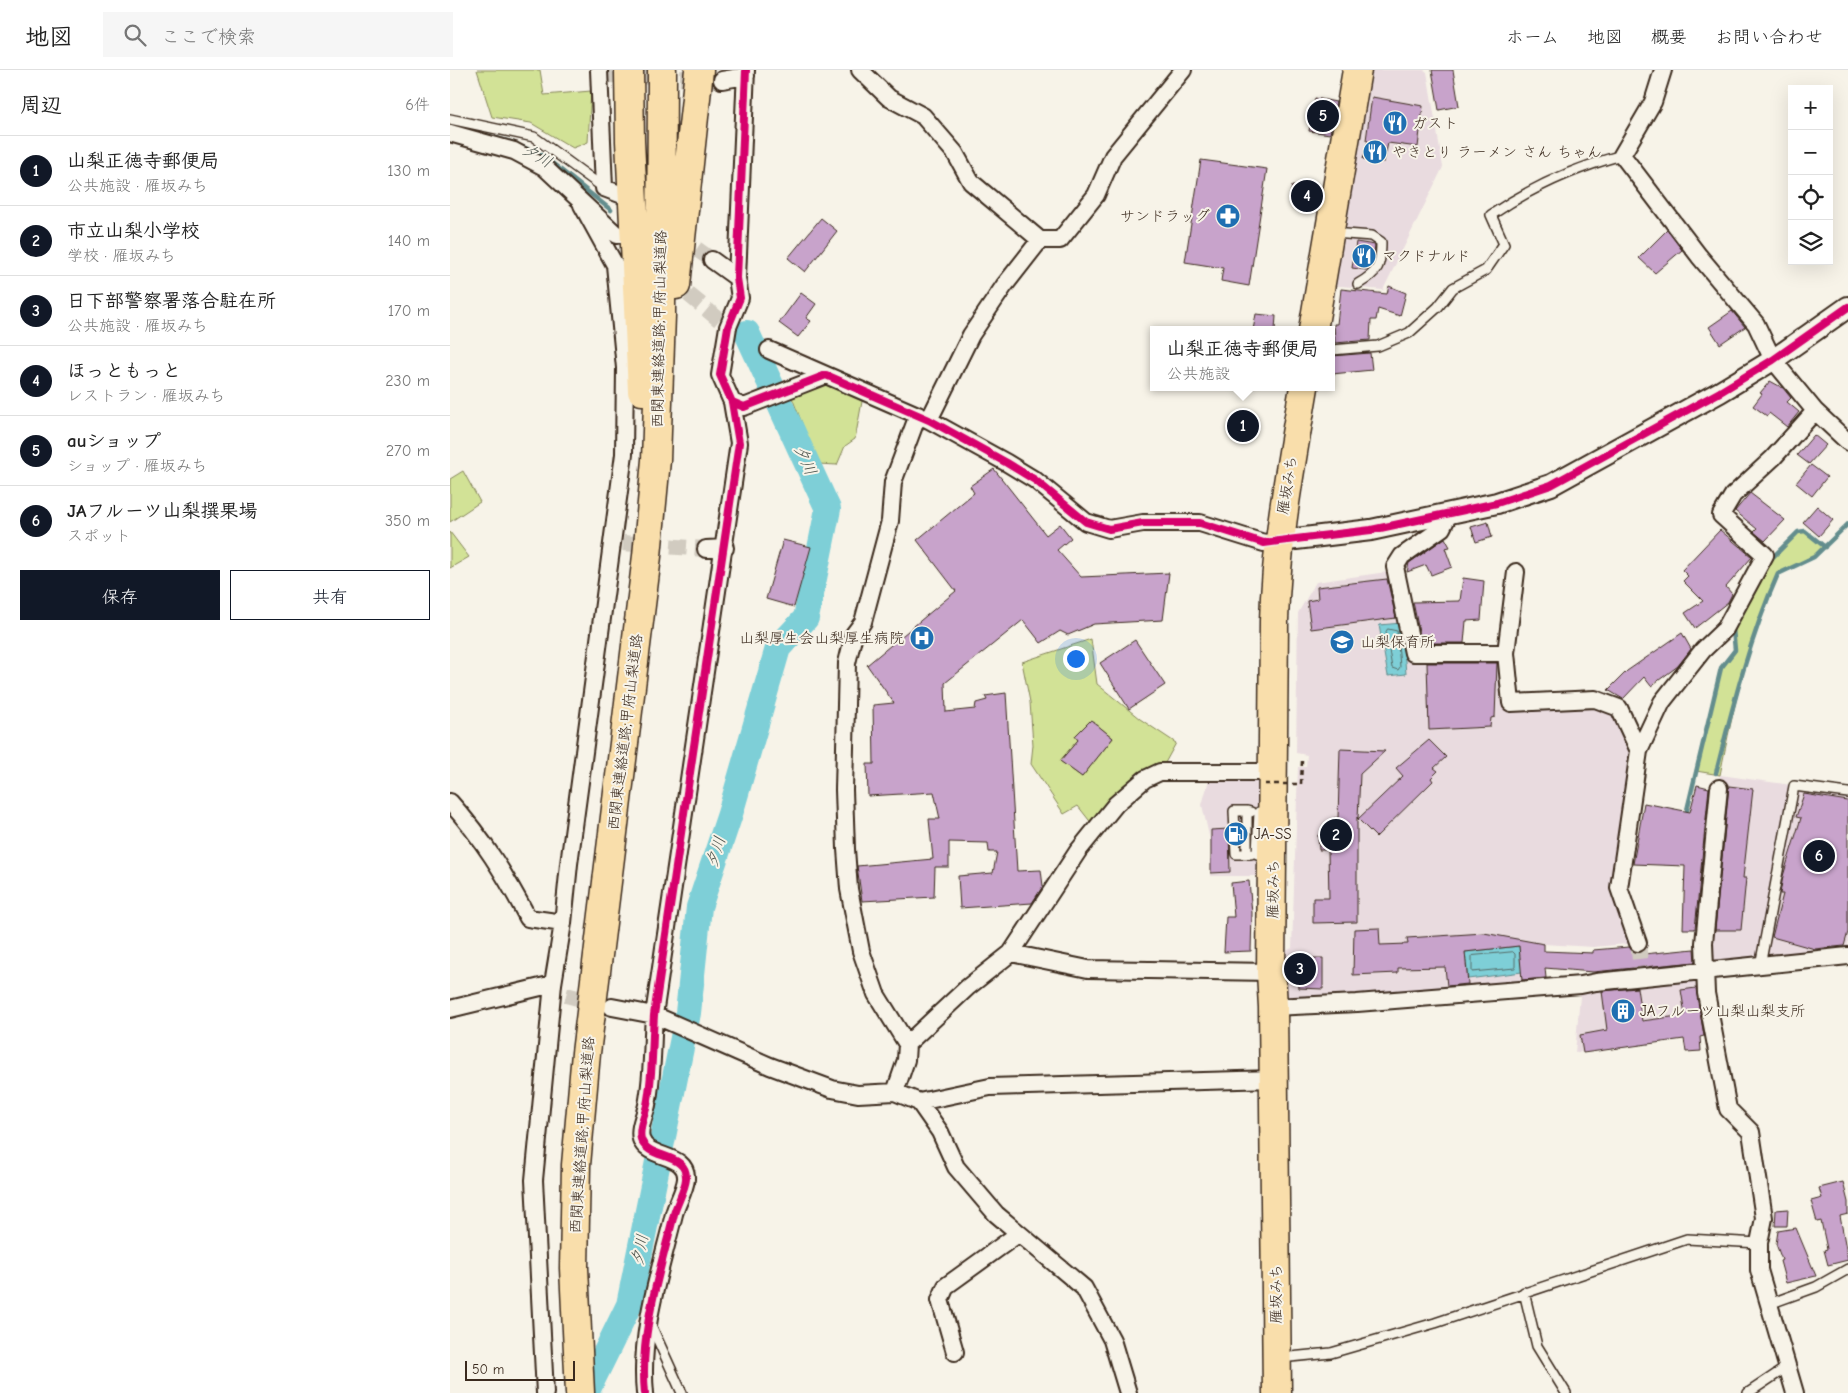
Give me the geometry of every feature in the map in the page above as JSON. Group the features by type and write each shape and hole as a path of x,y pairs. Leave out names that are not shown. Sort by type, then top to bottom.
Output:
{"highway":[{"name":"西関東連絡道路;甲府山梨道路","path":"579,1381 574,1268 576,1165 586,1054 647,556 656,460 661,315 662,70"},
{"path":"1314,326 1357,70"},
{"path":"609,72 630,142 644,442 627,715"},
{"path":"656,460 710,75"},
{"name":"雁坂みち","path":"1277,1393 1273,1007 1265,854 1260,812 1269,778 1275,583 1279,541 1303,391"}],"street":[{"path":"860,70 889,98 923,116 955,153 971,182 1040,240 1060,240 1096,195 1113,156 1183,70"},
{"path":"1663,70 1653,102 1622,155 1699,256 1756,324 1773,360 1815,411 1848,442"},
{"path":"609,72 604,188 624,196"},
{"path":"645,1393 645,1347 649,1319 677,1203 686,1182 686,1172 682,1165 650,1148 641,1139 641,1129 649,1085 654,1014 740,444 732,402 720,375 728,327 740,298 738,278 746,73 710,75"},
{"path":"450,133 514,150 544,167 582,205 617,235"},
{"path":"545,1393 534,1180 557,990 570,854 617,542 624,454 625,368 615,265 582,205"},
{"path":"895,1092 906,1060 907,1044 876,994 861,951 852,906 846,849 844,728 849,653 854,634 864,622 890,521 893,482 923,418 971,335 1004,286 1040,240"},
{"path":"712,260 738,278"},
{"path":"769,350 923,418 1035,480 1086,522 1109,529 1144,523 1200,523 1264,543 1371,530 1497,503 1551,486 1622,448 1773,360 1848,307"},
{"path":"732,402 744,407 826,375"},
{"path":"1638,944 1619,888 1639,751 1662,702 1703,650 1725,629 1765,555 1721,515 1733,496 1773,458 1815,411"},
{"path":"1450,512 1442,528 1402,556 1395,567 1413,653 1506,653"},
{"path":"706,549 725,548"},
{"path":"1516,572 1506,653 1511,703 1595,698 1619,708 1639,751"},
{"path":"907,1044 968,987 1011,954 1078,851 1116,804 1146,779 1160,772 1269,778"},
{"path":"1720,788 1704,942 1704,971 1724,1098 1728,1109 1751,1132 1764,1218 1759,1243 1759,1270 1795,1393"},
{"path":"450,802 477,832 500,865 528,918 563,923"},
{"path":"1011,954 1088,969 1271,972"},
{"path":"1273,1007 1357,1003 1581,985 1848,956"},
{"path":"450,1009 557,990"},
{"path":"612,1007 654,1014 770,1066 832,1089 858,1094 895,1092 919,1102 940,1132 956,1167 996,1214 1084,1288 1112,1340 1128,1393"},
{"path":"919,1102 990,1087 1274,1079"},
{"path":"955,1352 940,1300 946,1286 1018,1234"}],"lane":[{"path":"450,119 534,138 604,188"},
{"path":"1335,350 1378,346 1409,333 1438,307 1453,288 1486,270 1504,244 1490,215 1520,195 1585,165 1622,155"},
{"path":"1330,232 1372,236 1381,242 1381,264 1370,277 1358,284"},
{"path":"1760,966 1794,786 1848,793"},
{"path":"1260,812 1247,854 1265,854"},
{"path":"1276,1358 1331,1353 1435,1323 1687,1239 1759,1243"},
{"path":"1769,1304 1816,1287 1848,1269"},
{"path":"1524,1292 1537,1346 1566,1393"},
{"path":"649,1319 682,1393"},
{"path":"1748,1393 1787,1367"}],"path":[{"path":"1269,778 1301,784 1302,761"}],"shaded area":[{"path":"1357,70 1424,70 1427,72 1443,167 1383,290 1320,284"},
{"path":"1394,571 1408,653 1506,653 1511,703 1619,708 1639,751 1619,888 1638,943 1593,947 1544,944 1546,980 1447,986 1447,996 1273,1007 1272,958 1292,948 1298,767 1306,767 1307,755 1296,753 1298,613 1316,582"},
{"path":"1273,772 1273,876 1211,876 1210,840 1202,805 1210,776"},
{"path":"1720,775 1848,793 1848,949 1704,971"},
{"path":"1704,971 1714,1035 1575,1053 1581,985"}],"green space":[{"path":"477,70 540,70 544,95 591,91 588,142 573,148 531,123 492,117"},
{"path":"826,375 864,391 855,439 845,446 837,465 818,464 789,390"},
{"path":"463,471 480,502 450,522 450,479"},
{"path":"1805,531 1825,547 1814,557 1778,574 1759,623 1743,673 1720,775 1696,771 1721,668 1735,650 1733,629 1769,562 1798,532"},
{"path":"450,532 469,557 450,568"},
{"path":"1091,639 1097,684 1140,719 1176,743 1160,772 1096,829 1078,806 1064,814 1031,764 1033,745 1030,702 1022,662","holes":["1091,720 1113,738 1082,777 1060,761 1078,740 1075,736"]}],"water":[{"path":"1402,623 1406,674 1388,676 1379,625"},
{"path":"1519,946 1522,972 1468,979 1465,952"}],"building":[{"path":"1432,70 1453,70 1459,106 1439,110"},
{"name":"ガスト","path":"1372,97 1423,106 1418,147 1388,143 1384,162 1363,159 1368,141 1366,140"},
{"path":"1315,98 1336,102 1330,134 1309,131"},
{"path":"1201,160 1267,169 1249,286 1221,281 1223,268 1185,262"},
{"path":"1292,186 1321,190 1318,205 1289,200"},
{"path":"821,218 837,231 805,272 788,258"},
{"path":"1667,230 1682,250 1655,273 1639,258"},
{"name":"マクドナルド","path":"1356,242 1375,245 1373,260 1367,270 1352,268"},
{"path":"1389,286 1406,293 1400,316 1378,309 1376,320 1371,320 1370,340 1335,343 1334,324 1337,324 1341,289 1387,294"},
{"path":"801,293 816,304 806,318 811,321 798,337 779,323"},
{"path":"1732,311 1745,327 1720,344 1709,327"},
{"path":"1256,314 1276,316 1275,326 1254,326"},
{"path":"1370,353 1372,370 1335,374 1335,356"},
{"path":"1770,381 1783,388 1791,398 1787,402 1799,412 1787,427 1769,413 1767,416 1753,406 1762,394 1760,393"},
{"path":"1814,435 1826,445 1809,464 1797,455"},
{"path":"1811,465 1827,477 1812,496 1796,483"},
{"path":"994,469 1046,535 1060,524 1071,538 1057,550 1081,577 1169,573 1163,620 1094,624 1068,635 1060,631 1041,643 1023,620 945,683 946,712 975,709 976,703 987,700 985,696 1006,693 1017,871 1041,870 1043,886 1032,903 960,908 958,876 993,873 997,852 989,852 988,843 949,842 949,867 935,867 934,897 862,901 857,866 933,859 929,819 940,819 934,792 868,796 867,764 874,764 873,705 894,703 867,665 956,591 917,540 974,493 970,486"},
{"path":"1750,493 1785,520 1765,541 1754,532 1757,529 1735,511"},
{"path":"1817,506 1833,520 1819,536 1803,522"},
{"path":"1488,522 1492,537 1476,542 1471,527"},
{"path":"1720,530 1752,557 1726,587 1732,594 1728,602 1695,628 1685,613 1703,601 1683,581 1688,576 1682,570"},
{"path":"1445,538 1450,547 1445,548 1452,567 1431,575 1426,565 1407,572 1409,563"},
{"path":"783,540 811,547 794,607 766,599"},
{"path":"1463,578 1484,581 1481,620 1466,621 1464,643 1426,643 1426,641 1421,641 1413,602 1460,601"},
{"path":"1387,579 1396,618 1311,629 1307,601 1318,599 1317,587"},
{"path":"1682,633 1691,649 1678,666 1651,686 1644,677 1623,699 1608,690 1627,671"},
{"path":"1135,640 1165,685 1129,709 1100,663"},
{"path":"1427,663 1497,663 1495,717 1491,718 1490,727 1429,730"},
{"path":"1091,720 1113,738 1082,777 1060,761 1078,740 1075,736"},
{"path":"1429,740 1446,757 1434,768 1438,771 1431,778 1433,781 1376,837 1358,819 1403,776 1396,768"},
{"path":"1340,749 1385,751 1360,774 1358,819 1357,817 1357,922 1313,923 1313,898 1329,898 1328,850 1319,850 1318,835 1323,835 1323,825 1334,825 1334,818 1338,818"},
{"path":"1697,785 1709,788 1695,929 1683,929 1685,866 1633,864 1644,803 1690,812"},
{"path":"1729,786 1753,789 1743,878 1746,878 1741,930 1715,930"},
{"path":"1804,794 1848,801 1848,932 1844,946 1815,949 1772,937 1783,894 1780,894 1783,876 1801,818 1796,817"},
{"path":"1229,829 1230,872 1211,873 1211,830"},
{"path":"1249,881 1252,913 1251,951 1224,952 1226,917 1234,917 1231,883"},
{"path":"1379,928 1380,945 1408,944 1407,938 1484,933 1544,944 1544,951 1593,953 1593,950 1629,947 1636,953 1644,951 1644,954 1694,949 1695,962 1593,972 1545,968 1546,978 1522,980 1519,946 1465,952 1468,984 1447,986 1445,967 1398,968 1398,973 1353,975 1354,929"},
{"path":"1297,958 1323,958 1323,989 1299,988"},
{"path":"1637,988 1642,1021 1685,1015 1681,990 1696,988 1704,1036 1700,1037 1701,1051 1686,1052 1684,1039 1583,1053 1580,1035 1607,1030 1602,991"},
{"path":"1843,1182 1848,1202 1848,1214 1840,1216 1848,1260 1828,1265 1824,1250 1827,1249 1821,1221 1817,1222 1811,1201 1822,1198 1819,1188"},
{"path":"1788,1209 1787,1226 1775,1226 1776,1210"},
{"path":"1796,1228 1816,1276 1786,1283 1780,1261 1782,1260 1776,1244 1778,1231"}],"waterway":[{"name":"夕川","path":"485,135 514,143"},
{"name":"夕川","path":"523,147 542,155 611,210"},
{"name":"夕川","path":"586,1393 629,1305 688,1013 699,907 730,814 778,648 806,618 828,509 747,333"},
{"path":"1716,773 1751,647 1778,574 1814,557 1848,524"},
{"path":"1769,561 1798,532 1805,531 1825,547"},
{"path":"1687,810 1721,668 1735,650 1733,629 1735,626"}],"tunnel":[{"path":"608,75 722,80"},
{"path":"677,235 712,260"},
{"path":"670,279 728,327"},
{"path":"623,543 706,549"},
{"path":"1638,943 1642,977"},
{"path":"566,995 600,1004"}],"cycle path":[{"path":"645,1393 645,1348 652,1303 674,1214 686,1179 685,1170 681,1164 645,1146 641,1139 640,1130 649,1094 654,1015 739,443 732,402 720,375 728,327 740,298 737,278 746,70"},
{"path":"732,402 744,407 826,375 929,420 1007,463 1035,480 1086,522 1109,529 1143,523 1200,523 1264,543 1371,530 1497,503 1551,485 1720,392 1773,360 1848,307"}],"place":[{"name":"auショップ","path":"1323,116"},
{"name":"ガスト","path":"1395,123"},
{"name":"やきとり ラーメン さん ちゃん","path":"1375,152"},
{"name":"ほっともっと","path":"1307,196"},
{"name":"サンドラッグ","path":"1228,216"},
{"name":"マクドナルド","path":"1364,256"},
{"name":"山梨正徳寺郵便局","path":"1243,426"},
{"name":"山梨厚生会山梨厚生病院","path":"922,638"},
{"name":"山梨保育所","path":"1342,642"},
{"name":"JA-SS","path":"1236,834"},
{"name":"市立山梨小学校","path":"1336,835"},
{"name":"JAフルーツ山梨撰果場","path":"1819,856"},
{"name":"日下部警察署落合駐在所","path":"1300,969"},
{"name":"JAフルーツ山梨山梨支所","path":"1623,1011"}]}
